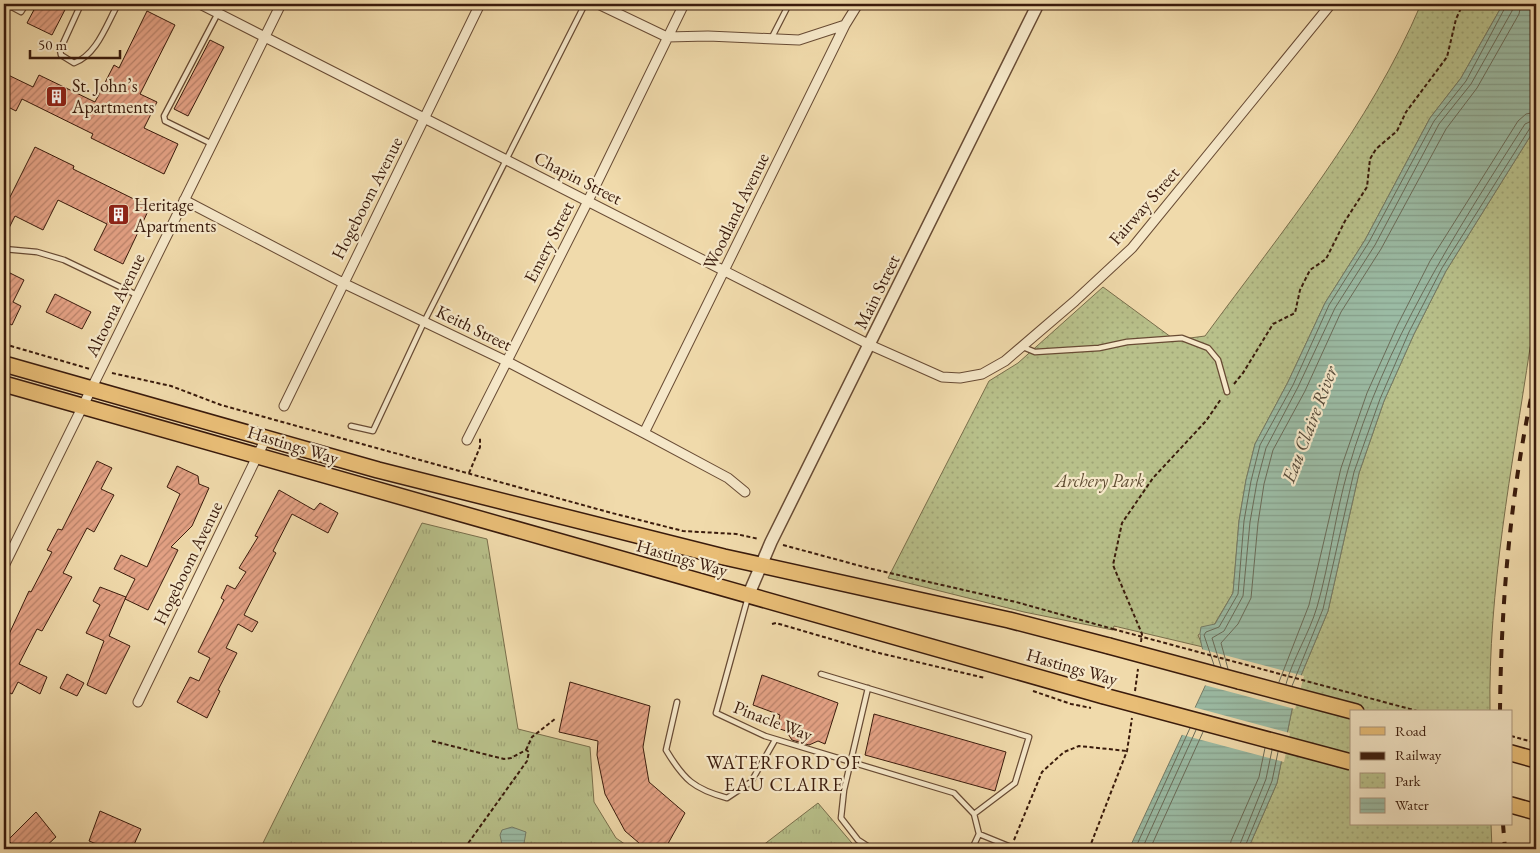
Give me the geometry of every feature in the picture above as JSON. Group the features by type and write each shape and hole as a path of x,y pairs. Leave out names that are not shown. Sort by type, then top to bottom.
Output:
{"main road":[{"name":"Hastings Way","path":"4,364 378,470 760,564 1009,620 1350,710"},
{"name":"Hastings Way","path":"4,384 1104,696 1350,762"},
{"path":"1512,753 1536,760"},
{"path":"1512,805 1536,812"}],"street":[{"name":"Chapin Street","path":"200,4 870,345 942,377"},
{"name":"Altoona Avenue","path":"4,566 281,4"},
{"name":"Hogeboom Avenue","path":"284,406 480,4"},
{"path":"598,4 667,37 708,36 800,40 845,25"},
{"name":"Emery Street","path":"467,440 588,201 684,4"},
{"name":"Woodland Avenue","path":"644,433 725,272 845,25 858,4"},
{"name":"Main Street","path":"748,596 760,564 1038,4"},
{"name":"Fairway Street","path":"942,377 960,378 982,374 1005,361 1075,301 1132,248 1331,4"},
{"name":"Keith Street","path":"184,200 343,283 506,362 644,433 728,478 745,492"},
{"name":"Hogeboom Avenue","path":"138,702 266,438"}],"lane":[{"path":"6,4 21,12 26,4"},
{"path":"81,4 60,50 61,55 74,63 87,55 100,37 118,4"},
{"path":"351,426 373,431 424,322 508,160 585,4"},
{"path":"771,39 789,4"},
{"path":"212,144 165,121 164,116 218,13"},
{"path":"4,249 37,252 64,260 137,295"},
{"path":"1021,347 1035,352 1099,348 1127,342 1182,338 1208,348 1218,360 1227,392"},
{"name":"Pinacle Way","path":"748,596 716,713 775,740 954,793 974,814 980,834"},
{"path":"821,674 1029,737 1015,783 974,814"},
{"path":"868,688 844,790 841,818 858,840 872,849"},
{"path":"677,702 666,750 678,770 703,791 728,798 751,782 775,740"},
{"path":"972,849 980,834 1011,848"}],"path":[{"path":"1141,644 1142,634 1113,565 1122,523 1153,478 1206,420 1243,373 1273,324 1295,313 1300,290 1310,270 1326,259 1345,221 1368,187 1370,159 1376,149 1397,131 1406,112 1447,57 1456,19 1463,4"},
{"path":"4,344 51,359 163,384 221,405 677,529 736,534 868,568 1016,602 1415,710"},
{"path":"469,473 480,447 482,433"},
{"path":"772,624 776,623 875,652 988,678"},
{"path":"1135,692 1139,663"},
{"path":"1029,690 1071,704 1093,708"},
{"path":"1089,849 1127,751 1132,712"},
{"path":"432,742 511,758 526,750 532,737 554,719"},
{"path":"1512,736 1536,743"},
{"path":"1011,848 1042,772 1064,752 1079,746 1127,751"},
{"path":"464,849 527,761 530,752 526,750"}],"green space":[{"name":"Archery Park","path":"1421,4 1503,4 1461,78 1430,118 1365,240 1325,303 1288,382 1255,444 1239,521 1233,593 1214,625 1198,635 1203,647 1114,626 1113,630 1024,612 888,578 989,381 1018,363 1103,287 1175,340 1205,336 1294,217 1350,135 1400,49"},
{"path":"1536,127 1536,324 1530,348 1502,529 1490,666 1490,710 1350,710 1350,826 1491,826 1492,849 1248,849 1277,783 1297,685 1328,611 1359,473 1384,401 1414,334 1446,271"},
{"path":"422,523 487,539 518,729 590,747 594,802 616,838 632,849 260,849"},
{"path":"818,803 857,849 758,849"}],"water":[{"name":"Eau Claire River","path":"1503,4 1536,4 1536,127 1446,271 1414,334 1384,401 1359,473 1328,611 1297,685 1277,783 1248,849 1129,849 1207,682 1207,667 1200,640 1201,627 1215,624 1233,593 1239,521 1255,444 1288,382 1325,303 1365,240 1430,118 1461,78"},
{"path":"512,827 526,832 523,849 503,849 500,835 502,830"}],"pier":[{"path":"1201,649 1304,676 1295,709 1204,685 1207,669"},
{"path":"1193,707 1290,733 1284,762 1179,734"}],"building":[{"path":"37,4 68,4 52,35 27,23"},
{"name":"St. John’s Apartments","path":"147,11 175,25 140,94 157,102 144,128 178,144 164,174 91,138 93,134 22,99 16,111 4,105 4,73 33,87 39,75 95,102 114,65 119,68"},
{"path":"210,40 224,47 188,116 174,109"},
{"path":"35,147 74,166 73,169 150,207 123,264 94,250 107,224 58,200 43,230 15,216 4,238 4,209"},
{"path":"4,270 24,280 13,302 21,306 12,325 4,321"},
{"path":"55,294 91,312 82,329 46,312"},
{"path":"97,461 112,468 101,489 114,495 94,532 87,528 63,573 72,577 42,631 37,629 19,664 47,677 40,694 18,682 12,694 4,690 4,645 29,591 31,592 52,552 47,550 58,529 62,530"},
{"path":"177,466 198,476 199,484 209,488 192,526 171,547 178,550 148,610 125,599 135,579 114,569 121,555 147,567 180,494 167,487"},
{"path":"279,490 314,510 320,503 338,513 328,533 292,514 273,551 276,553 244,615 258,622 252,632 238,624 226,648 237,653 218,690 220,691 207,718 177,702 190,677 199,681 210,658 198,652 224,600 221,598 227,585 235,589 246,572 239,568 258,537 255,536"},
{"path":"100,587 126,597 109,636 130,646 106,694 87,685 104,641 86,633 100,605 93,601"},
{"path":"67,674 84,683 77,696 60,688"},
{"path":"762,675 838,703 825,744 818,741 809,745 792,740 786,731 777,728 780,715 753,705"},
{"path":"570,682 650,706 643,747 649,782 685,813 665,849 646,849 625,831 605,794 597,755 598,741 559,732"},
{"path":"874,714 1006,752 995,791 865,755"},
{"path":"100,811 141,829 132,849 109,849 89,841"},
{"path":"36,812 56,837 43,849 17,849 8,840"}],"railway":[{"path":"1500,710 1505,585 1509,543 1520,459 1536,375"},
{"path":"1503,826 1505,849"}],"place":[{"name":"St. John’s Apartments","path":"56,96"},
{"name":"Heritage Apartments","path":"118,215"}],"district":[{"name":"WATERFORD OF EAU CLAIRE","path":"784,773"}]}
